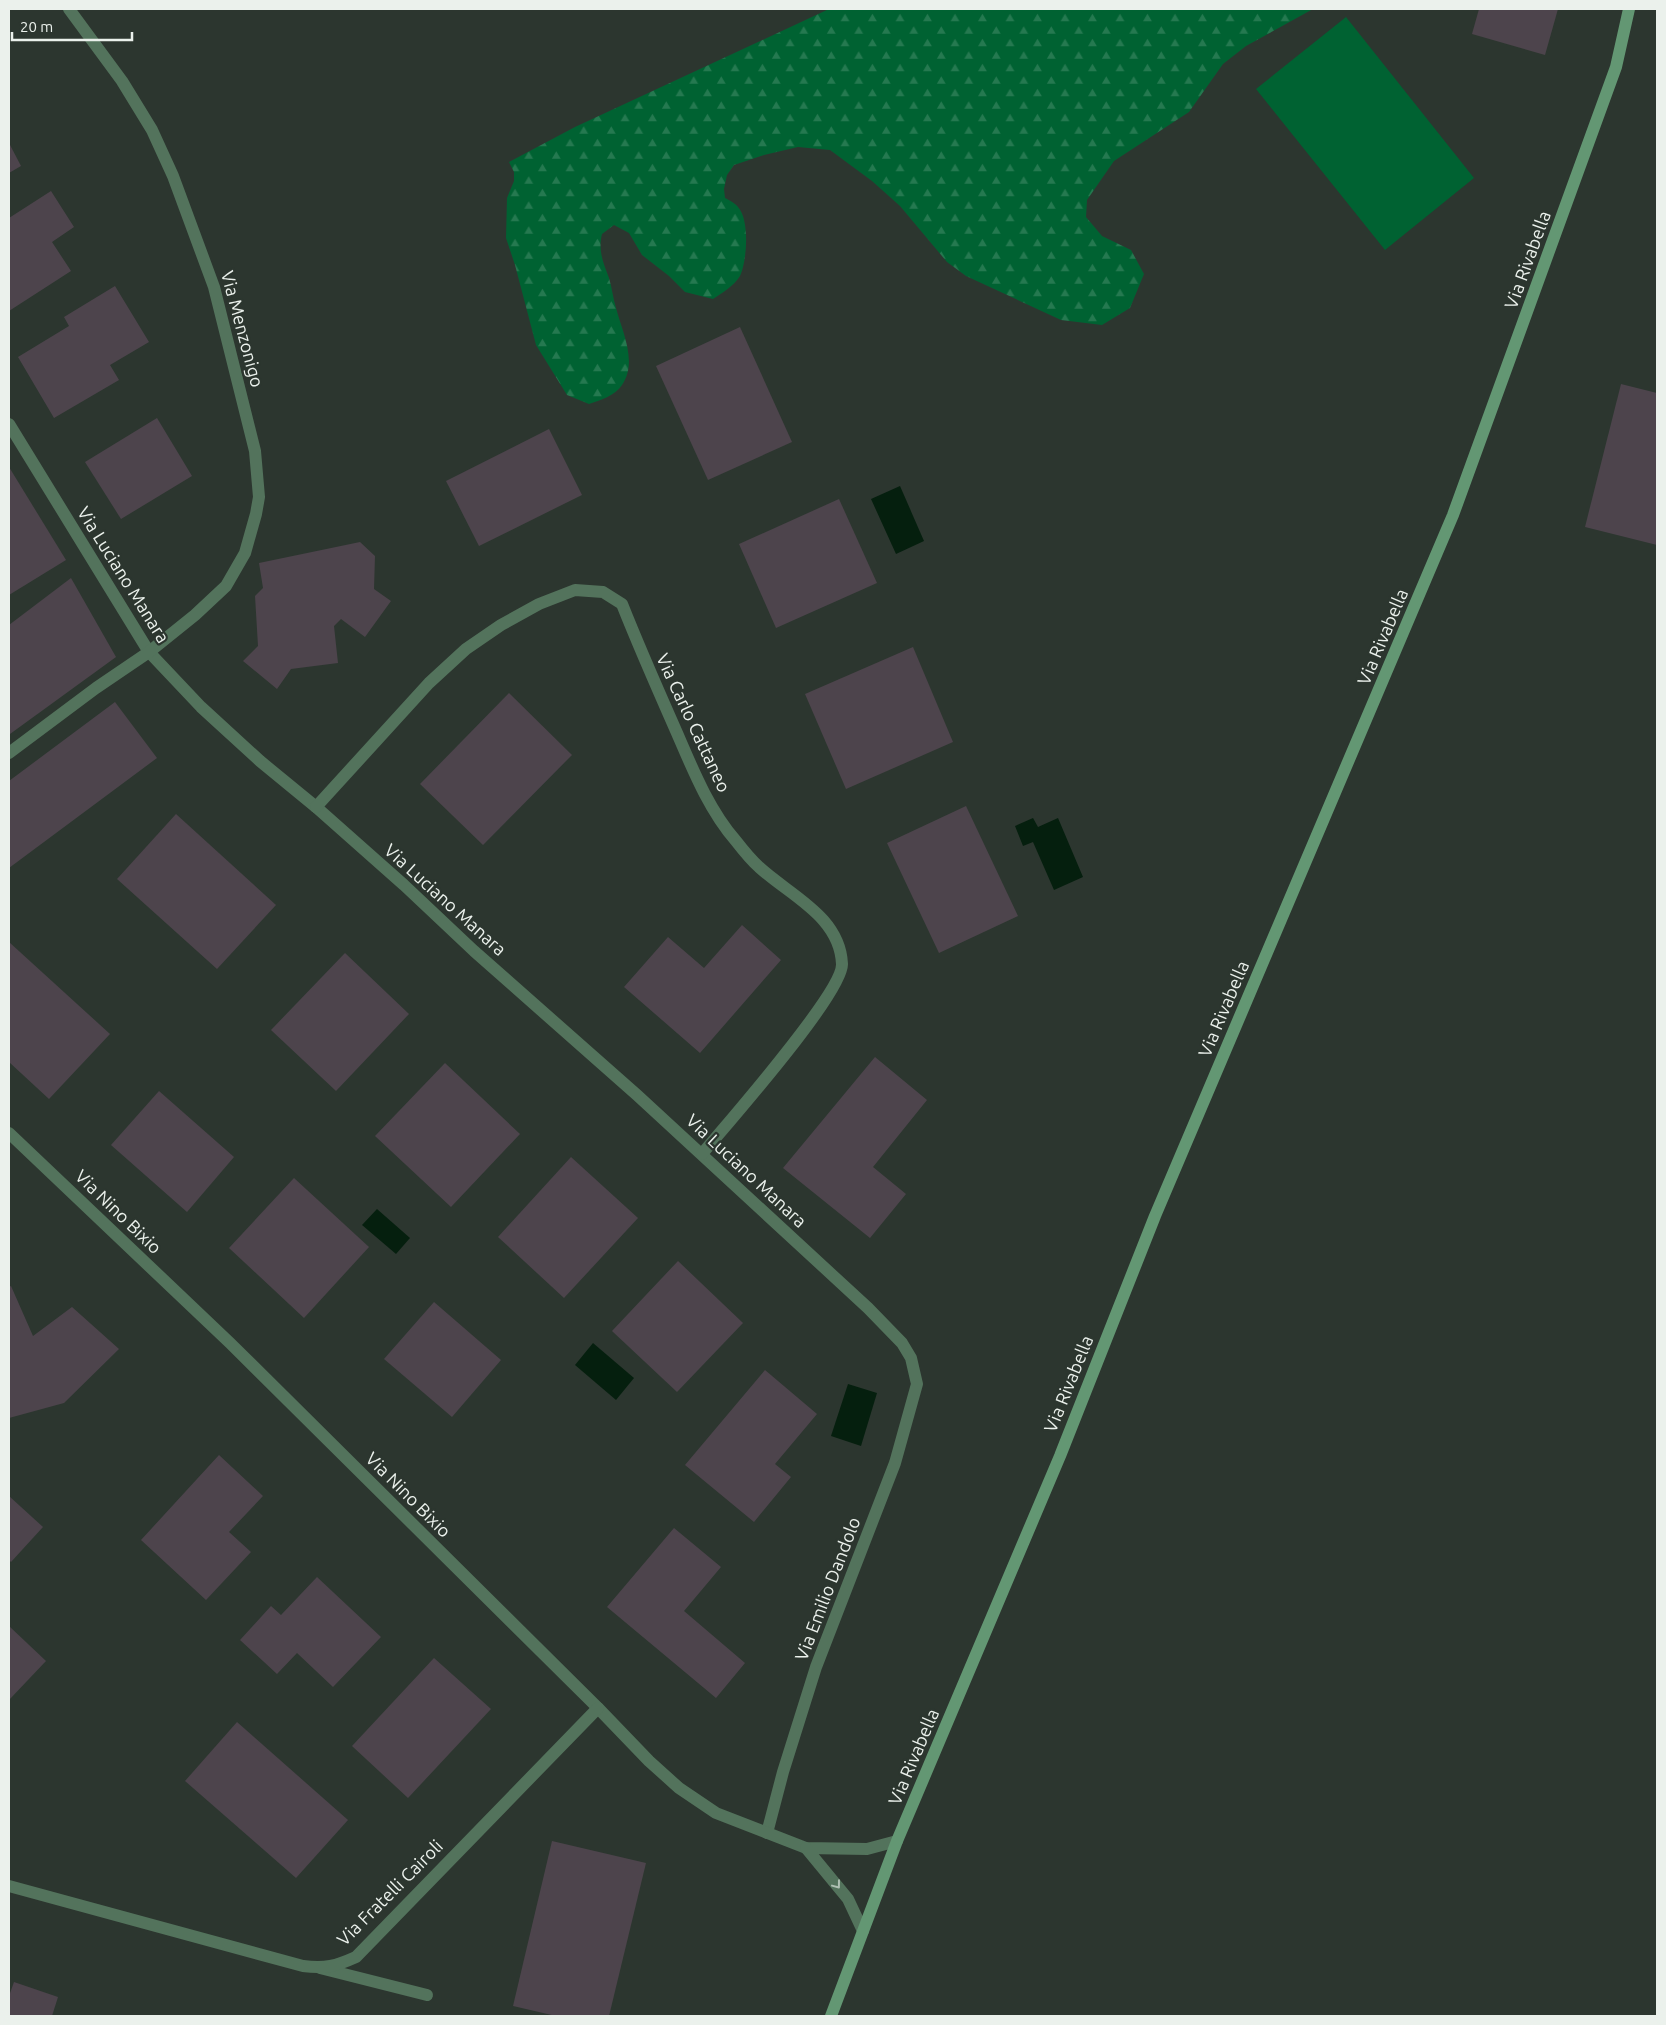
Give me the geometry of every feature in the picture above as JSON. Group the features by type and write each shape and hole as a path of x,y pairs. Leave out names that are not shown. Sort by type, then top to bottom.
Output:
{"street":[{"name":"Via Menzonigo","path":"9,753 96,688 149,652 195,615 226,586 245,553 259,497 255,451 214,287 173,176 152,130 127,89 69,9"},
{"name":"Via Rivabella","path":"831,2016 897,1841 1060,1456 1155,1216 1454,514 1616,67 1629,9"},
{"name":"Via Luciano Manara","path":"9,424 149,652 214,719 260,761 316,807 702,1154 868,1308 902,1343 911,1358"},
{"name":"Via Carlo Cattaneo","path":"316,807 429,683 466,649 501,625 539,604 575,590 603,592 622,604 697,780 722,826 758,867 810,907 828,927 838,944 842,966 834,988 786,1053 702,1154"},
{"name":"Via Nino Bixio","path":"9,1133 230,1343 598,1708 649,1761 679,1788 716,1813 806,1848 867,1849 897,1841"},
{"name":"Via Emilio Dandolo","path":"767,1833 782,1772 816,1667 895,1463 917,1384 911,1358"},
{"name":"Via Fratelli Cairoli","path":"9,1886 303,1966 320,1968 339,1964 356,1957 598,1708"},
{"name":"Via Nino Bixio","path":"806,1848 848,1899 863,1931"},
{"path":"320,1968 427,1995"}],"green space":[{"path":"829,9 1313,9 1246,46 1223,64 1189,112 1114,161 1087,200 1086,217 1102,236 1131,250 1144,274 1130,308 1102,325 1061,320 966,276 947,262 900,206 872,181 830,150 798,147 764,155 734,165 727,175 724,189 725,198 735,204 742,213 746,231 746,251 740,276 724,292 713,299 685,292 669,276 642,255 629,233 614,225 602,234 602,256 625,336 629,367 622,385 607,397 589,404 567,395 536,345 506,238 507,198 514,181 514,172 509,162 575,127"},
{"path":"1346,17 1474,178 1385,250 1256,89"}],"shaded area":[{"path":"900,486 924,541 896,554 871,499"},
{"path":"1033,818 1038,827 1058,818 1083,877 1054,890 1033,842 1023,846 1015,826"},
{"path":"377,1209 410,1238 396,1254 362,1225"},
{"path":"593,1343 634,1378 616,1400 575,1365"},
{"path":"848,1384 877,1393 861,1446 831,1436"}],"building":[{"path":"1479,9 1558,9 1545,55 1472,34"},
{"path":"9,143 21,166 9,173"},
{"path":"51,191 74,227 52,242 71,271 9,311 9,218"},
{"path":"115,286 149,342 110,365 119,380 54,418 18,357 69,326 64,317"},
{"path":"740,327 792,442 708,480 656,366"},
{"path":"1621,384 1657,393 1657,545 1585,527"},
{"path":"157,418 192,476 121,519 85,462"},
{"path":"549,429 582,495 479,546 446,481"},
{"path":"9,467 66,560 9,595"},
{"path":"839,499 877,583 776,628 739,544"},
{"path":"360,542 375,556 374,589 391,601 365,637 341,619 334,626 338,663 291,669 277,689 243,661 258,646 255,596 263,588 259,563"},
{"path":"71,578 116,657 10,734 9,625"},
{"path":"913,647 953,742 846,789 805,694"},
{"path":"509,693 572,755 483,845 420,784"},
{"path":"115,702 157,758 9,868 9,781"},
{"path":"966,806 1018,916 939,953 887,843"},
{"path":"176,814 276,905 217,969 117,879"},
{"path":"742,925 781,960 700,1053 624,987 668,937 704,968"},
{"path":"9,942 110,1034 49,1099 9,1062"},
{"path":"345,953 409,1014 336,1091 271,1030"},
{"path":"875,1057 927,1100 873,1167 906,1194 870,1238 783,1168"},
{"path":"445,1063 520,1134 451,1207 375,1136"},
{"path":"159,1091 234,1157 187,1212 111,1145"},
{"path":"571,1157 638,1218 564,1298 498,1237"},
{"path":"294,1178 369,1247 304,1318 229,1248"},
{"path":"678,1261 743,1323 677,1392 612,1331"},
{"path":"11,1286 33,1336 72,1307 119,1349 64,1403 9,1418 9,1287"},
{"path":"434,1302 501,1360 452,1417 384,1359"},
{"path":"765,1370 817,1414 775,1464 791,1477 754,1522 685,1465"},
{"path":"219,1455 263,1496 229,1532 251,1552 206,1600 141,1540"},
{"path":"9,1496 43,1527 11,1562 9,1560"},
{"path":"674,1528 721,1567 684,1611 745,1663 716,1698 607,1607"},
{"path":"317,1577 381,1637 333,1687 297,1653 277,1674 240,1640 271,1606 281,1615"},
{"path":"9,1626 46,1661 9,1700"},
{"path":"434,1658 491,1709 408,1798 352,1746"},
{"path":"237,1722 348,1820 296,1878 185,1781"},
{"path":"552,1841 646,1863 609,2016 556,2016 513,2006"},
{"path":"14,1982 58,1997 52,2016 9,2016 9,1996"}]}
